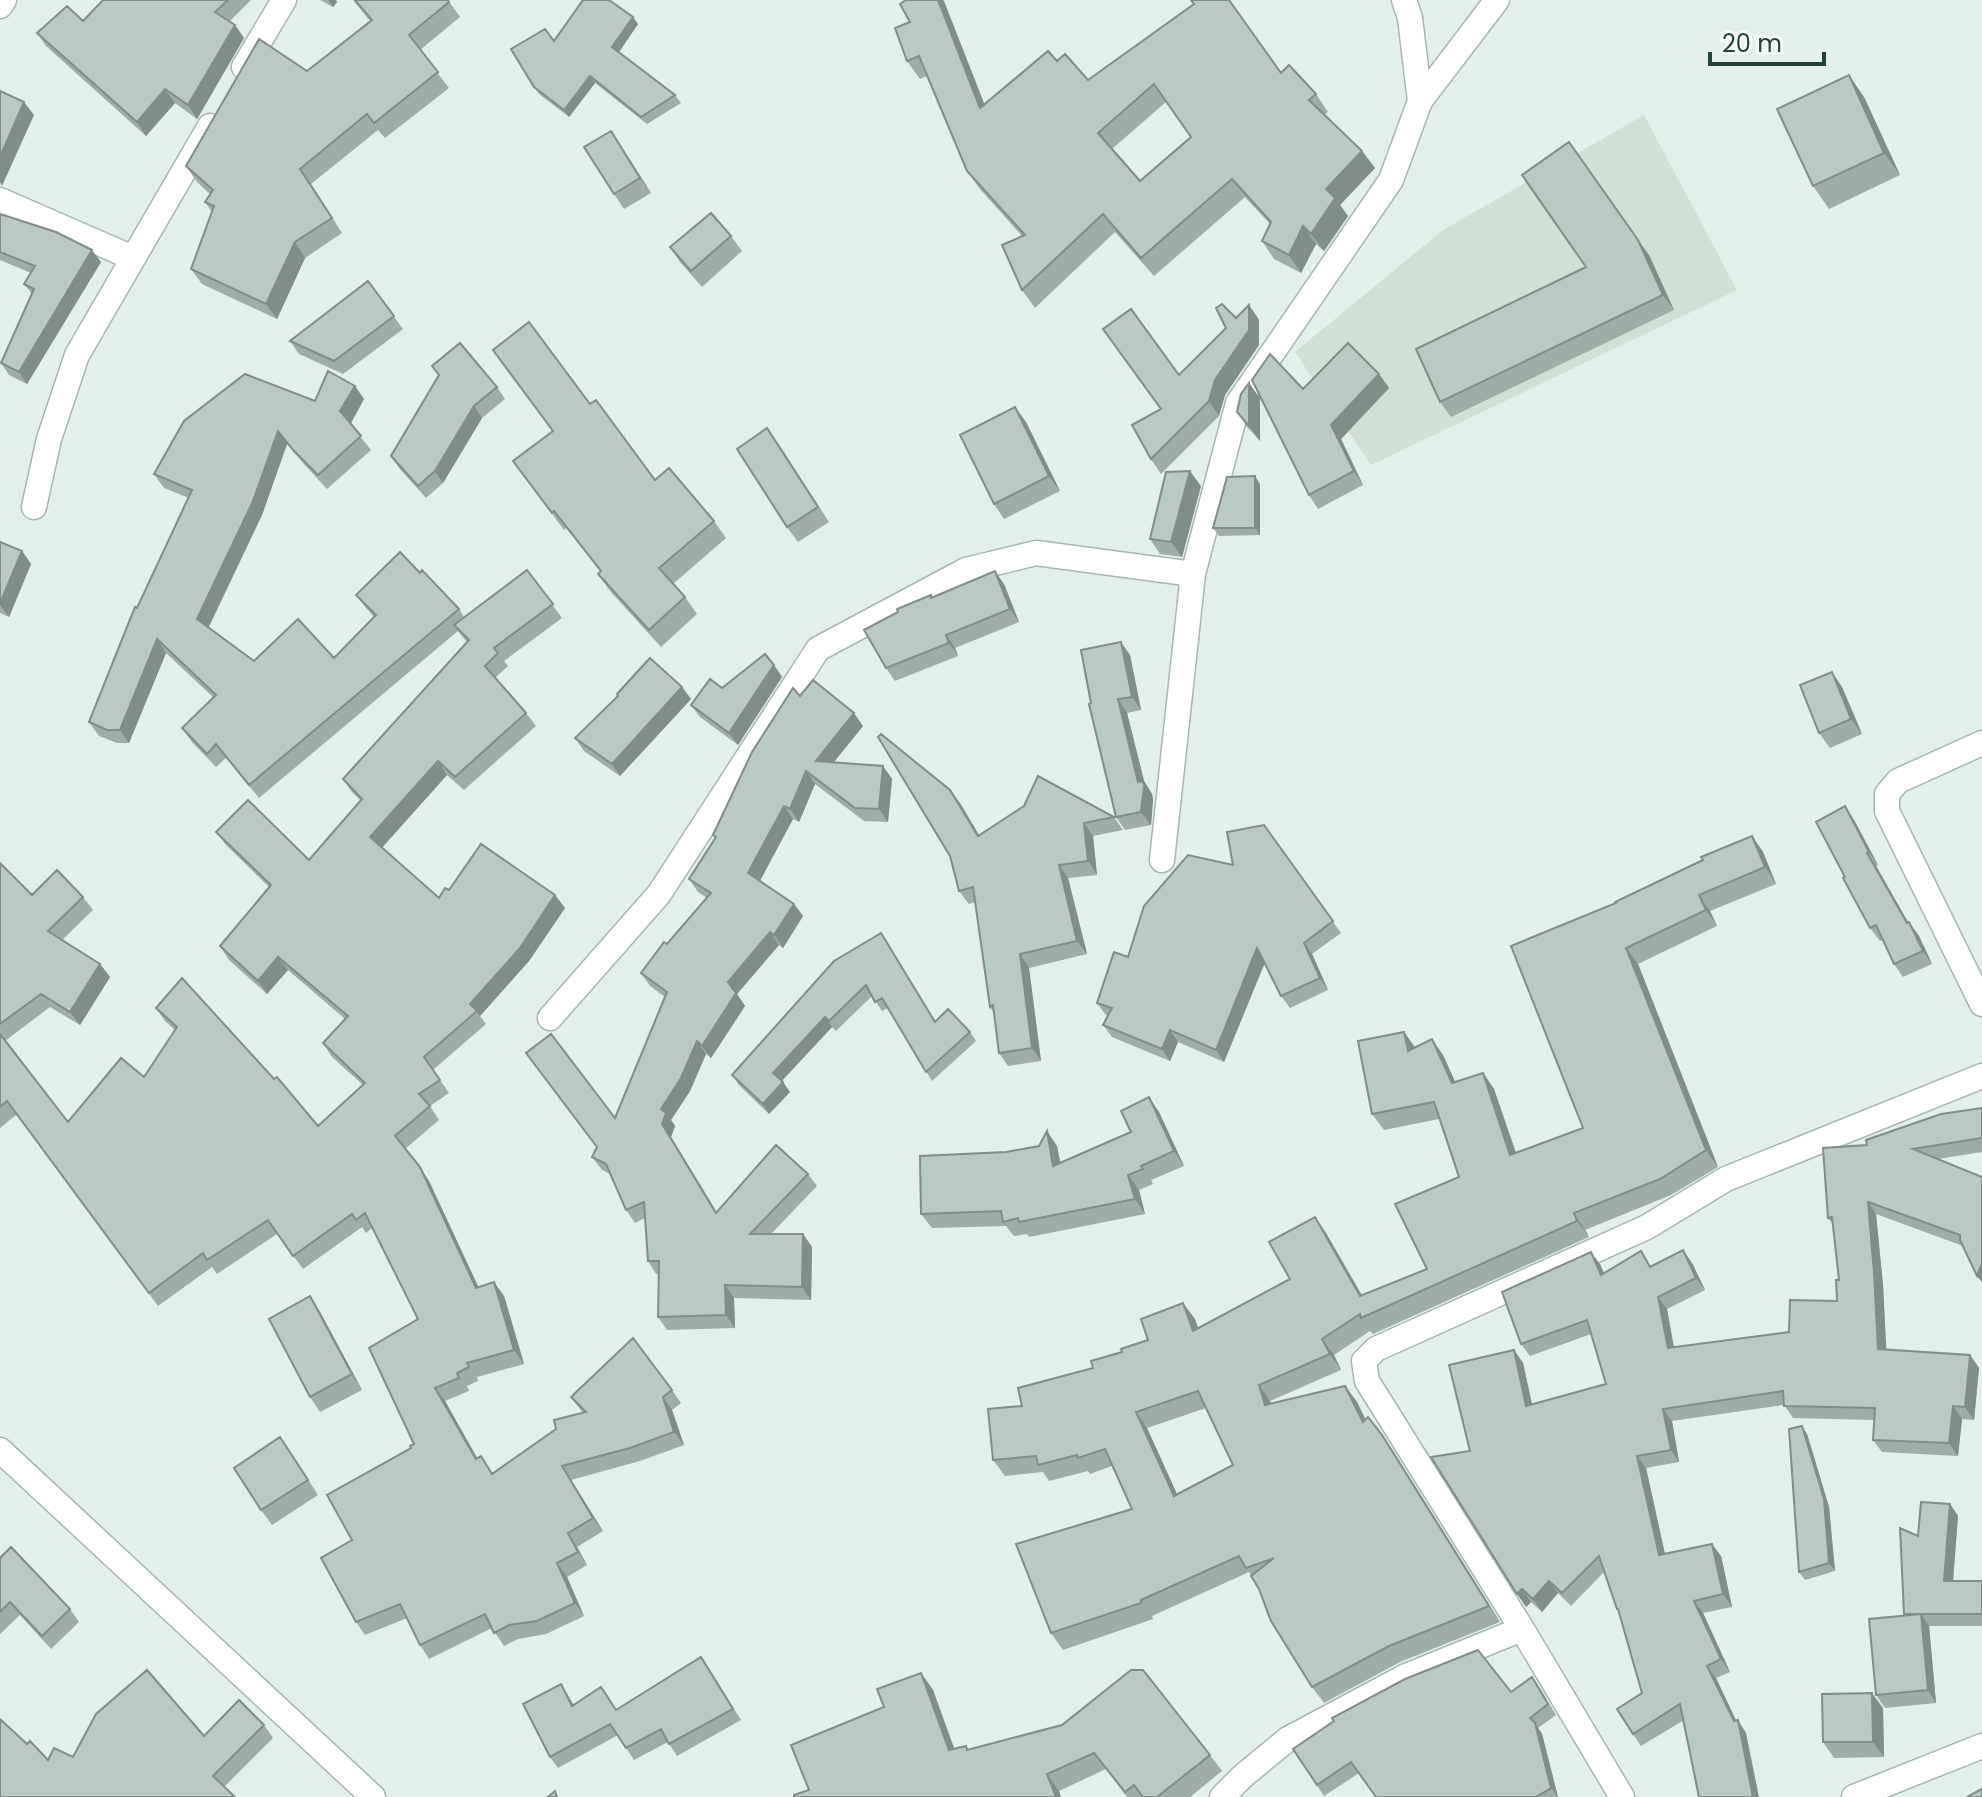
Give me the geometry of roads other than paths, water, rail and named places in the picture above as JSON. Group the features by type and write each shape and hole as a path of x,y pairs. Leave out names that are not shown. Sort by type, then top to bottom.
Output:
{"street":[{"path":"0,6 4,0"},
{"path":"34,507 49,439 77,355 284,0"},
{"path":"1404,0 1410,18 1420,101"},
{"path":"1162,860 1193,574 1238,403 1391,180 1420,101 1497,0"},
{"path":"0,200 133,258"},
{"path":"550,1018 659,894 818,649 966,570 1036,553 1193,574"},
{"path":"1982,743 1898,781 1887,794 1887,811 1982,1004"},
{"path":"1622,1797 1522,1629 1367,1381 1364,1361 1376,1349 1647,1227 1726,1179 1982,1076"},
{"path":"0,1450 373,1797"},
{"path":"1222,1797 1288,1739 1406,1676 1522,1629"},
{"path":"1854,1797 1982,1746"}]}
